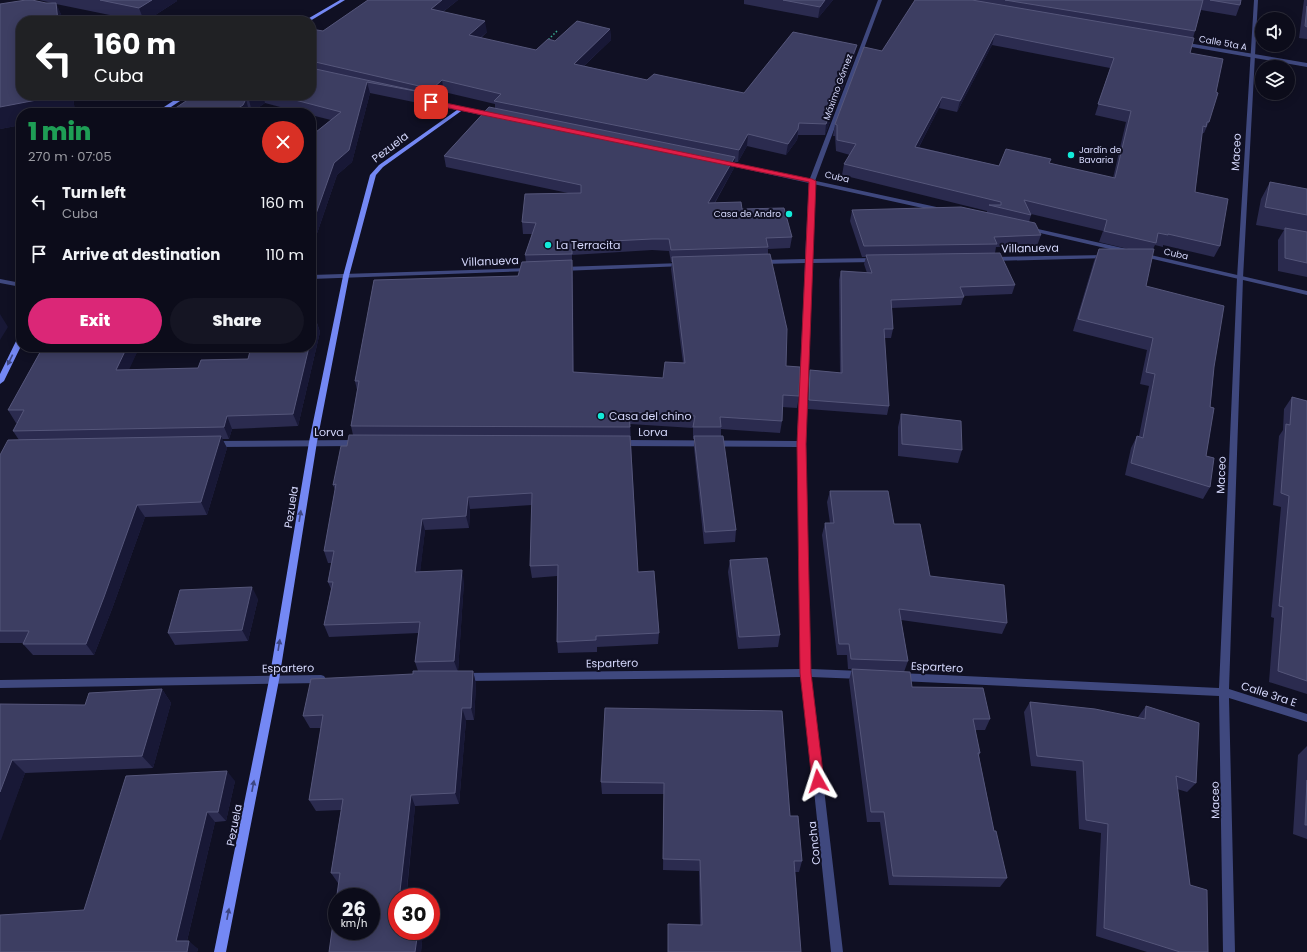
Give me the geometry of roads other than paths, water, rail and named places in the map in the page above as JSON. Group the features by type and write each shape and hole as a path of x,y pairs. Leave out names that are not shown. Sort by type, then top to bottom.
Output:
{"main road":[{"path":"315,16 343,0"},
{"path":"408,97 461,109"},
{"path":"166,108 178,100"},
{"name":"Pezuela","path":"220,952 274,680 313,442 346,276 373,175 381,166 461,109"},
{"path":"0,381 16,349"}],"street":[{"name":"Máximo Gómez","path":"812,181 880,0"},
{"name":"Maceo","path":"1229,952 1224,692 1240,278 1256,0"},
{"name":"Calle 5ta A","path":"1175,43 1307,65"},
{"path":"461,109 502,117"},
{"name":"Cuba","path":"719,162 951,212"},
{"name":"Concha","path":"812,181 802,444 806,673 837,952"},
{"name":"Cuba","path":"1020,227 1307,293"},
{"name":"Villanueva","path":"984,259 1110,257"},
{"path":"1118,257 1150,257"},
{"path":"753,262 880,260"},
{"path":"553,269 689,265"},
{"name":"Villanueva","path":"316,278 537,270"},
{"path":"0,281 16,283"},
{"name":"Lorva","path":"203,444 313,442 368,443"},
{"name":"Lorva","path":"612,443 802,444"},
{"name":"Espartero","path":"456,678 806,673 869,676"},
{"name":"Espartero","path":"893,677 1224,692"},
{"name":"Espartero","path":"0,684 329,679"},
{"name":"Calle 3ra E","path":"1224,692 1307,718"}],"place":[{"name":"Jardín de Bavaria","path":"1071,155"},
{"name":"Casa de Andro","path":"789,214"},
{"name":"La Terracita","path":"548,245"},
{"name":"Casa del chino","path":"601,416"}]}
